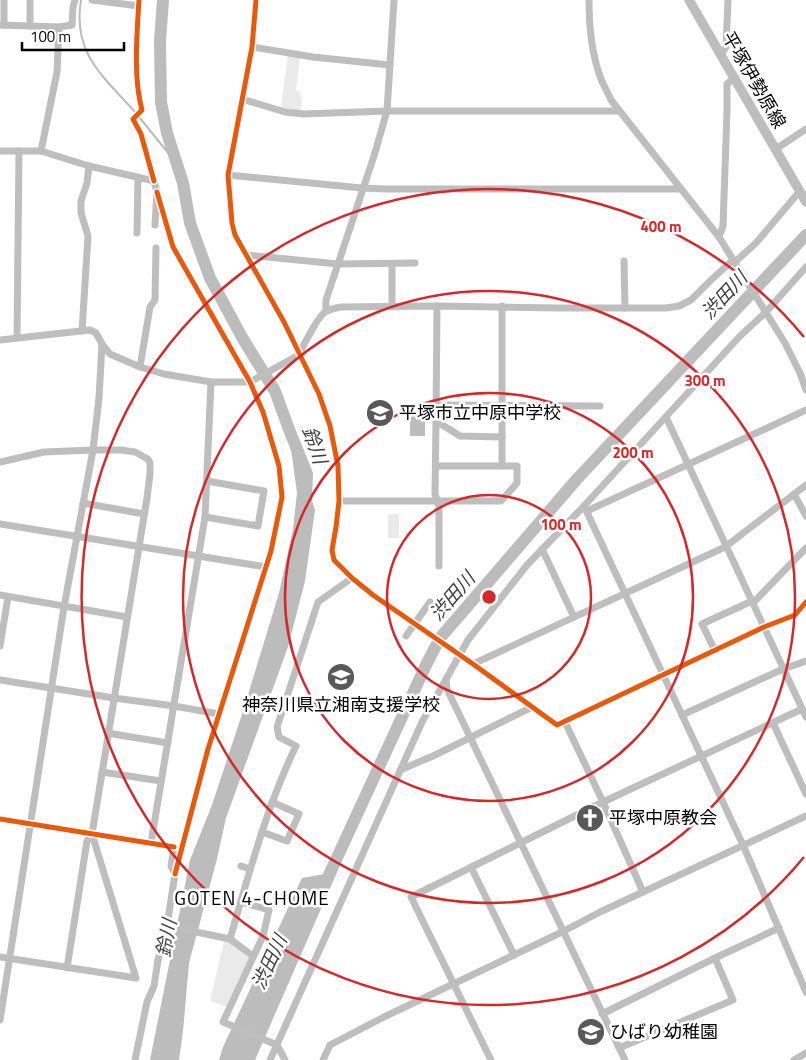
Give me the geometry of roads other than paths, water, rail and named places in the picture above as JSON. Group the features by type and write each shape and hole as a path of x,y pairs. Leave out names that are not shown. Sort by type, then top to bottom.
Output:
{"main road":[{"name":"平塚伊勢原線","path":"689,0 803,197"}],"street":[{"path":"4,0 2,25 30,26 72,25 75,0"},
{"path":"30,0 30,26"},
{"path":"92,0 139,3 137,87 142,110 133,119 142,134 157,192 156,225"},
{"path":"256,0 252,47 228,175 232,223 235,235 284,322 298,355 319,394 330,426 338,466 339,501 332,550 334,560 373,595 557,725 795,615 806,602"},
{"path":"326,311 326,300 374,156 386,111 394,0"},
{"path":"589,0 591,46 601,79 611,100 718,237 735,262 803,372 806,390"},
{"path":"721,55 726,47 728,0"},
{"path":"41,150 57,72 59,26"},
{"path":"252,47 313,57 390,65"},
{"path":"718,237 723,226 727,84 734,78"},
{"path":"242,99 285,112 304,114 386,111 619,111"},
{"path":"776,149 806,130"},
{"path":"0,151 41,150 89,166 154,181"},
{"path":"18,338 19,151"},
{"path":"82,331 88,236 81,213 81,201 87,183 89,166"},
{"path":"228,175 386,189 681,189"},
{"path":"137,233 138,177"},
{"path":"0,340 90,330 96,333 110,354 140,367 164,374 211,382 250,382 298,355 320,317 326,311 341,307 666,308 679,306 691,300 711,280 735,262 803,197"},
{"path":"140,367 150,307 155,300 156,248"},
{"path":"246,255 338,264 415,263"},
{"path":"624,261 624,308"},
{"path":"392,264 392,307"},
{"path":"270,1060 422,722 468,640 542,549 585,508 740,336 806,267"},
{"path":"437,306 435,494 439,506 439,566"},
{"path":"502,306 502,466"},
{"path":"0,1020 64,607 93,450 102,344"},
{"path":"151,843 205,517 211,382"},
{"path":"436,405 600,406"},
{"path":"585,508 688,464 806,410"},
{"path":"666,417 806,717"},
{"path":"436,422 460,436 502,437"},
{"path":"0,462 44,452 121,450 134,452 148,459 150,463 144,514 92,834 136,978 0,957"},
{"path":"339,501 501,501 518,483 517,466 436,466"},
{"path":"205,517 258,526 264,491 207,480"},
{"path":"473,664 726,547 806,485"},
{"path":"794,494 806,516"},
{"path":"83,503 144,514"},
{"path":"585,508 743,845 806,992"},
{"path":"0,524 266,567"},
{"path":"715,651 702,624 753,602 806,548"},
{"path":"542,549 574,618"},
{"path":"230,939 272,802 282,773 296,746 279,737 277,727 318,602 352,578"},
{"path":"0,596 127,617"},
{"path":"0,646 8,597"},
{"path":"406,636 430,602"},
{"path":"682,715 806,661"},
{"path":"446,678 447,689 470,738 564,931 602,1014 626,1060"},
{"path":"0,680 218,714"},
{"path":"400,770 532,707"},
{"path":"491,1060 410,897 603,802 802,710"},
{"path":"565,722 643,892"},
{"path":"773,723 806,794"},
{"path":"108,734 168,743"},
{"path":"102,772 161,781"},
{"path":"262,832 287,841 299,814 272,802"},
{"path":"324,1060 330,1045 384,1017 600,912 806,816"},
{"path":"0,819 174,847 171,866 175,874 167,926 158,960 154,986 147,1002 135,1060"},
{"path":"67,968 87,841 92,834"},
{"path":"241,866 250,869"},
{"path":"471,867 514,955"},
{"path":"241,902 269,910 263,936 223,1022 276,1045 285,1060"},
{"path":"167,926 230,939 253,956"},
{"path":"602,1014 779,928"},
{"path":"619,1048 733,1000 715,958"},
{"path":"794,1060 806,1053"}],"water":[{"path":"410,411 425,411 425,436 410,436"},
{"path":"288,426 315,510 305,581 288,647 226,818 189,963 179,1060 150,1060 190,860 212,805 243,711 279,593 293,529 297,493"},
{"path":"337,872 255,1060 219,1060 223,1047 302,878"}],"waterway":[{"path":"81,0 79,19 81,35 86,50 102,76 136,113"},
{"name":"鈴川","path":"163,0 160,41 161,102 167,133 183,183 190,223 210,278 243,339 275,391 307,474 306,499"},
{"path":"139,117 178,165"},
{"name":"渋田川","path":"323,888 440,638 577,479 806,235"}],"place":[{"name":"平塚市立中原中学校","path":"380,413"},
{"name":"神奈川県立湘南支援学校","path":"341,677"},
{"name":"平塚中原教会","path":"590,818"},
{"name":"ひばり幼稚園","path":"591,1032"}],"district":[{"name":"GOTEN 4-CHOME","path":"252,898"}]}
